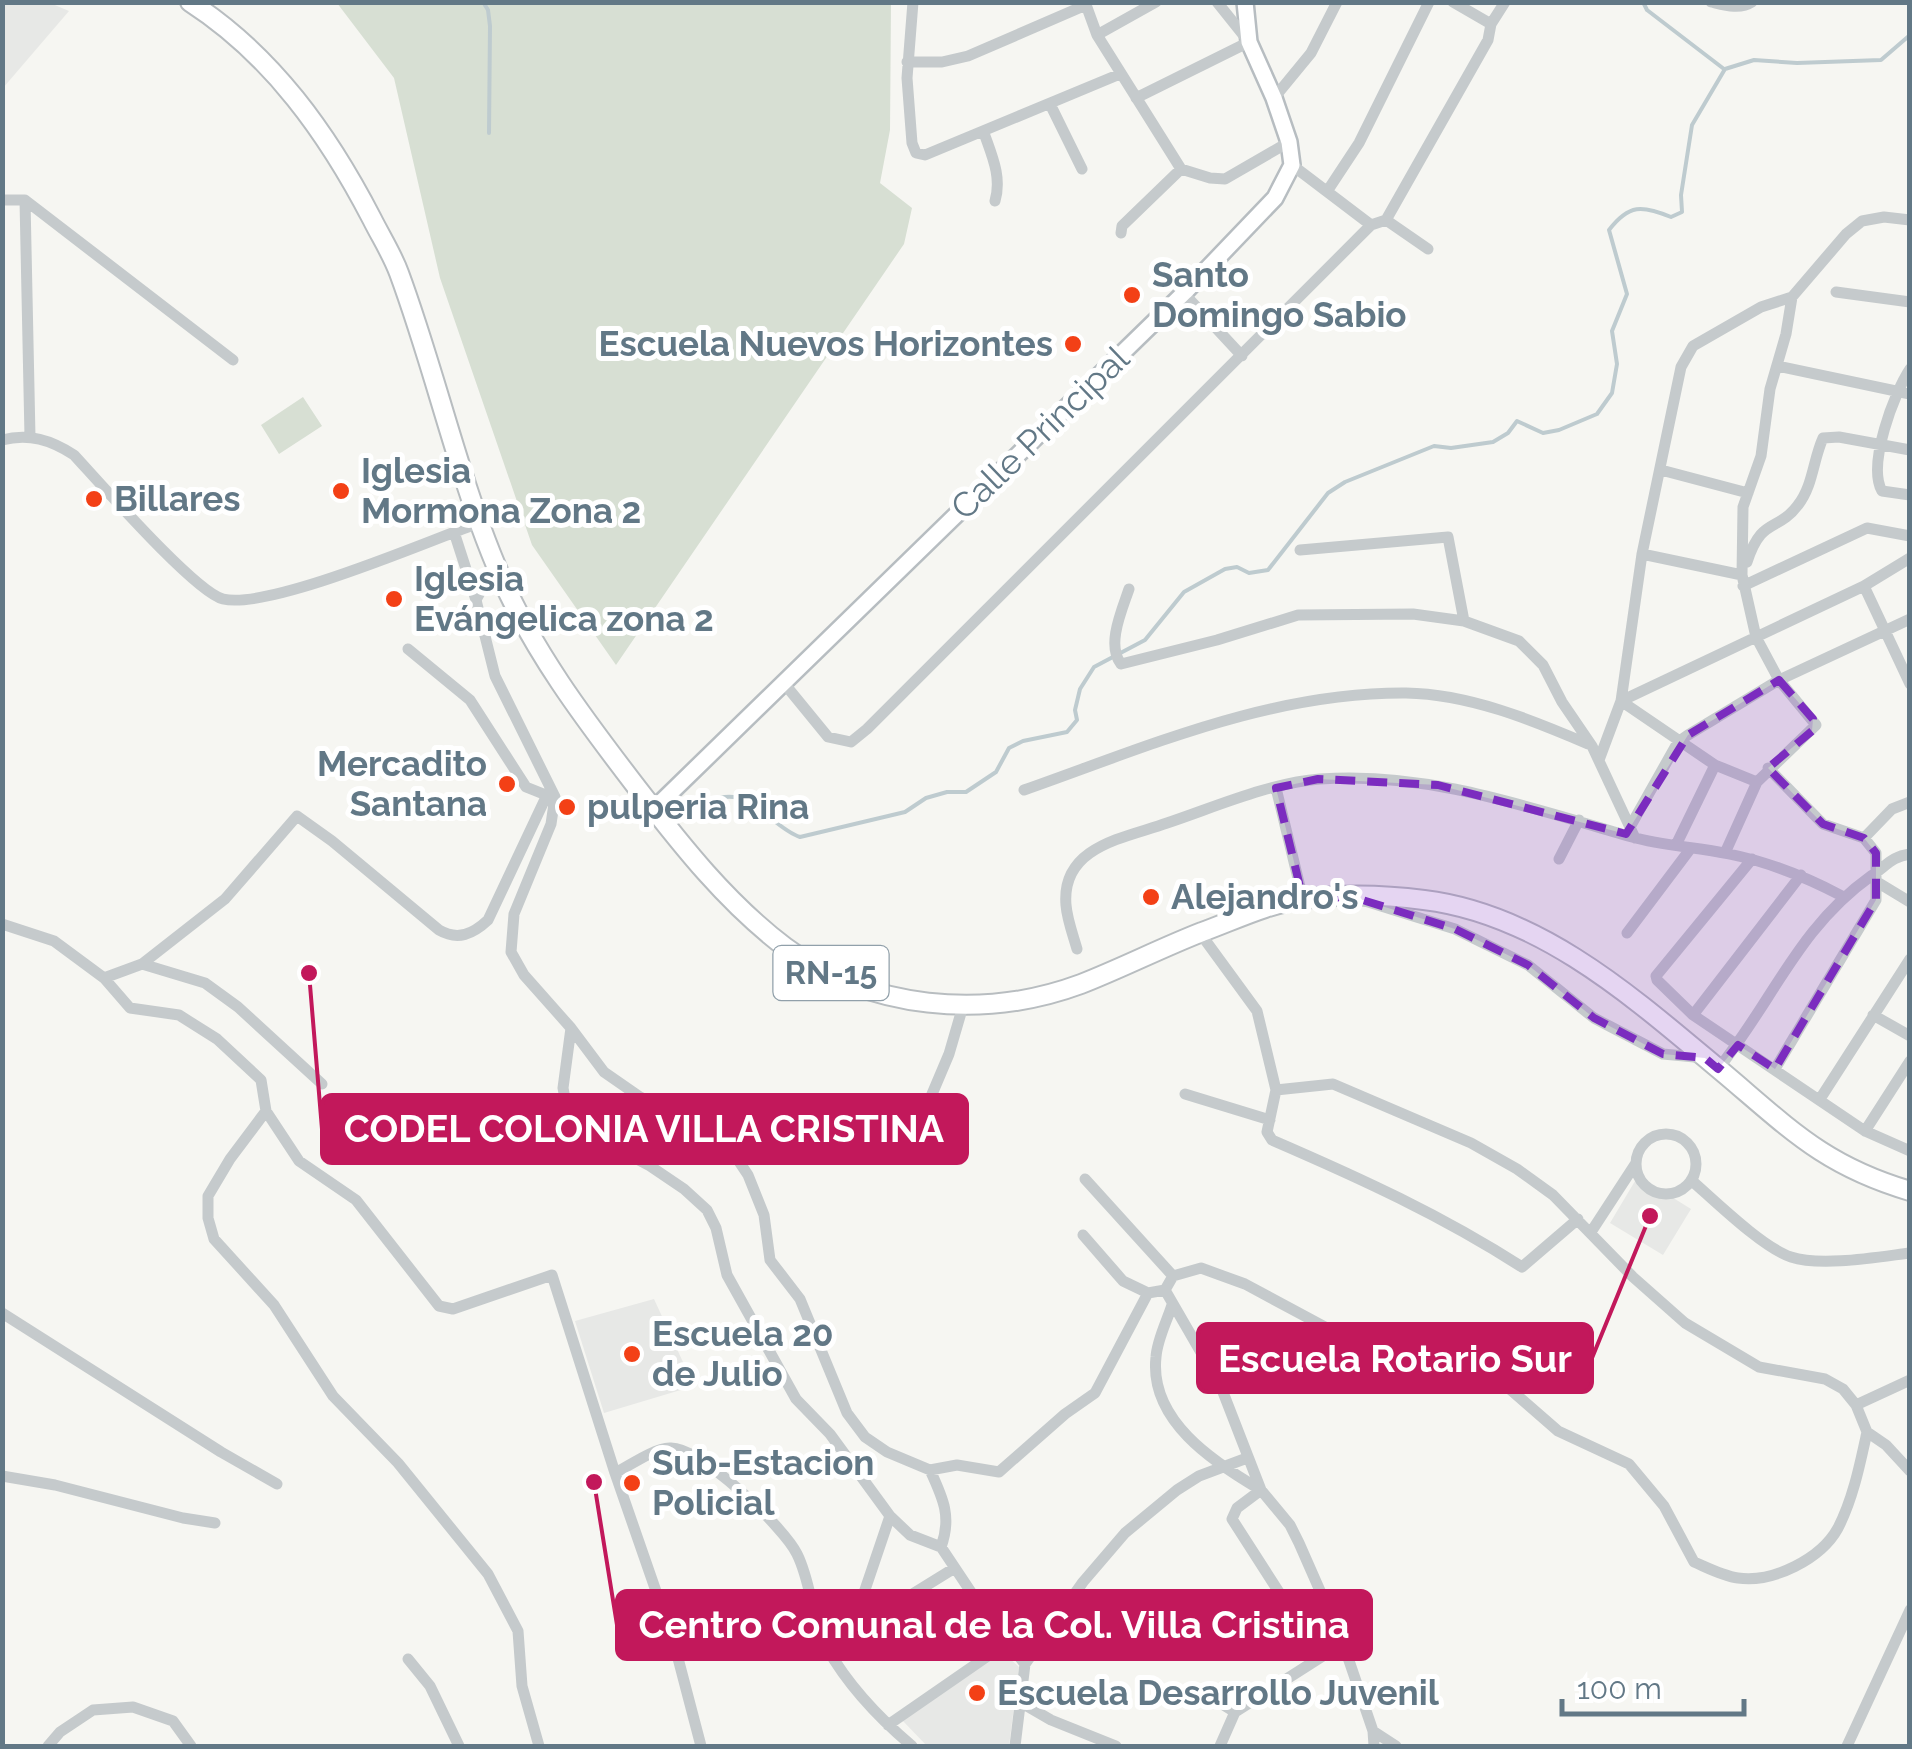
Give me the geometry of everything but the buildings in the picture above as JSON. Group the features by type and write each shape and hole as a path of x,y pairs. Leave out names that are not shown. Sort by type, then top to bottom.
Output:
{"main road":[{"name":"RN-15","path":"190,2 216,20 282,80 342,161 397,267 496,565 526,630 596,734 654,810 730,901 788,950 824,970 894,996 964,1006 996,1006 1082,984 1266,908 1303,899 1427,900 1520,928 1580,959 1804,1142 1869,1179 1910,1192"}],"street":[{"path":"912,2 907,62 916,153 926,154 984,133 1120,74"},
{"path":"1097,35 1156,2"},
{"path":"1217,2 1249,42 1274,98 1289,142 1292,165 1371,225"},
{"path":"1245,2 1249,42"},
{"path":"1274,98 1311,53 1337,2"},
{"path":"1328,190 1359,143 1429,2"},
{"path":"1453,2 1491,24"},
{"path":"783,682 828,737 851,742 868,729 1371,225 1386,220 1488,40 1491,24 1505,2"},
{"path":"1711,2 1747,6 1752,2"},
{"path":"907,62 942,62 968,56 1086,4 1097,35 1181,169 1225,179 1289,142"},
{"path":"1136,98 1249,42"},
{"path":"1050,104 1082,169"},
{"path":"984,133 996,167 999,188 995,201"},
{"name":"Calle Principal","path":"654,810 1185,292 1274,198 1292,165"},
{"path":"1121,234 1122,226 1181,169"},
{"path":"2,200 25,200 233,360"},
{"path":"25,200 30,436"},
{"path":"1725,853 1756,782 1816,725 1779,680 1756,637 1743,581 1743,507 1762,456 1770,389 1792,297 1862,221 1884,217 1910,220"},
{"path":"1386,220 1428,249"},
{"path":"1164,272 1242,356"},
{"path":"1836,292 1910,302"},
{"path":"1599,760 1620,701 1642,554 1681,367 1693,346 1762,307 1792,297"},
{"path":"1777,366 1910,394"},
{"path":"1910,369 1896,390 1881,446 1877,483 1882,491 1910,496"},
{"path":"2,440 30,436 55,442 74,455 194,582 222,599 260,600 481,522"},
{"path":"1743,581 1754,539 1796,509 1808,491 1822,438 1838,437 1910,450"},
{"path":"1661,470 1748,493"},
{"path":"1642,554 1743,581 1867,528 1910,536"},
{"path":"454,532 495,676 550,797 551,824 514,914 511,952 524,974 604,1072 640,1096 708,1130 730,1148 748,1174 764,1215 770,1260 800,1300 847,1413 865,1437 887,1452 930,1470 957,1465 991,1472 1005,1468 1065,1414 1095,1393 1148,1293"},
{"path":"1300,550 1448,538 1464,621"},
{"path":"1620,701 1864,586 1910,558"},
{"path":"476,600 496,565"},
{"path":"1864,586 1909,681"},
{"path":"1129,589 1115,645 1115,656 1121,664 1298,616 1414,614 1464,621 1527,647 1543,665 1592,746 1632,832"},
{"path":"1632,832 1678,742 1779,680 1910,618"},
{"path":"408,648 470,700 526,787 550,797"},
{"path":"1024,790 1234,715 1318,698 1409,693 1451,700 1526,717 1592,746"},
{"path":"1620,701 1715,765 1756,782"},
{"path":"1676,844 1715,765"},
{"path":"1768,768 1823,824 1864,838 1876,853 1877,877 1876,900 1775,1069"},
{"path":"1077,949 1066,904 1068,884 1073,868 1090,850 1276,788 1318,779 1438,784 1691,848 1752,859 1801,875 1842,896"},
{"path":"1276,788 1303,899"},
{"path":"104,978 142,964 224,899 297,816 439,930 459,936 476,931 488,920 550,797"},
{"path":"1864,838 1892,809 1910,802"},
{"path":"1559,859 1579,820"},
{"path":"1628,934 1691,848"},
{"path":"1353,897 1455,929 1528,965 1594,1018 1647,1046 1677,1057 1712,1063 1738,1045 1811,930 1842,896 1877,877 1891,857 1910,854"},
{"path":"1752,859 1656,976 1693,1016 1865,1131 1910,1151"},
{"path":"1693,1016 1801,875"},
{"path":"1877,877 1910,902"},
{"path":"2,924 54,941 104,978 130,1008 179,1015 217,1040 261,1080 266,1111 299,1162 356,1200 440,1306 453,1309 552,1275 669,1626 701,1746"},
{"path":"1200,933 1257,1010 1276,1090 1267,1132 1272,1140 1392,1192 1522,1267 1578,1220"},
{"path":"1820,1099 1910,958"},
{"path":"142,964 205,983 238,1007 322,1084"},
{"path":"913,1139 949,1054 964,1006"},
{"path":"1874,1015 1910,1036"},
{"path":"571,1028 563,1088 570,1124 650,1166 707,1210 716,1228 727,1275 796,1399 830,1434 890,1516 910,1534 940,1547 1025,1664"},
{"path":"1865,1131 1910,1060"},
{"path":"1276,1090 1333,1084 1470,1143 1517,1169 1553,1195 1685,1324 1759,1367 1824,1379 1843,1389 1856,1404 1867,1432 1910,1470"},
{"path":"1185,1094 1270,1120"},
{"path":"266,1111 208,1196 214,1240 274,1305 333,1396 398,1463 488,1574 518,1631 522,1686 539,1746"},
{"path":"1591,1232 1649,1140 1675,1136 1690,1146 1696,1163 1691,1180 1676,1192 1657,1193 1641,1182 1636,1163"},
{"path":"1085,1179 1173,1276"},
{"path":"1691,1180 1764,1240 1792,1257 1836,1259 1910,1253"},
{"path":"1083,1235 1123,1281 1148,1293 1165,1290"},
{"path":"1165,1290 1173,1276 1201,1268 1245,1284 1326,1328 1390,1329 1448,1350 1511,1390 1558,1430 1628,1464 1664,1506 1694,1562 1736,1578 1754,1579 1795,1566 1818,1552 1836,1533 1847,1508 1867,1432"},
{"path":"1165,1290 1221,1387 1262,1490 1290,1526 1343,1643 1374,1746"},
{"path":"1172,1305 1156,1353 1156,1386 1167,1410 1188,1436 1224,1468 1262,1490"},
{"path":"2,1313 278,1484"},
{"path":"1856,1404 1910,1380"},
{"path":"615,1473 663,1449 676,1447 758,1504 796,1550 826,1647 852,1687 912,1746"},
{"path":"1015,1746 1025,1664 1084,1582 1125,1533 1177,1490 1200,1476 1247,1458"},
{"path":"930,1470 948,1515 948,1529 940,1547"},
{"path":"2,1476 55,1484 216,1523"},
{"path":"1262,1490 1237,1508 1232,1520 1320,1656"},
{"path":"850,1634 890,1516"},
{"path":"826,1647 954,1569"},
{"path":"1846,1746 1910,1610"},
{"path":"888,1726 1008,1642"},
{"path":"1220,1746 1235,1712 1343,1643"},
{"path":"408,1660 430,1686 459,1746"},
{"path":"1209,1696 1235,1712"},
{"path":"1020,1702 1051,1720 1116,1746"},
{"path":"48,1746 60,1732 93,1710 133,1707 173,1720 191,1746"},
{"path":"1372,1731 1396,1746"}],"highlighted area":[{"path":"1779,680 1813,719 1812,731 1768,768 1823,824 1864,838 1876,853 1876,900 1775,1069 1738,1045 1718,1069 1705,1058 1663,1054 1594,1018 1528,965 1455,929 1353,897 1303,899 1276,788 1318,779 1438,785 1626,834 1688,735"}],"shaded area":[{"path":"3,2 50,3 69,11 3,88"},
{"path":"337,3 891,3 890,130 880,183 912,208 904,244 616,665 532,545 440,278 394,78"},
{"path":"303,397 322,426 279,454 261,425"},
{"path":"1638,1176 1691,1209 1663,1255 1610,1223"},
{"name":"Escuela 20 de Julio","path":"654,1299 694,1386 604,1413 575,1321"},
{"name":"Escuela Desarrollo Juvenil","path":"1000,1650 1019,1667 1009,1746 927,1746 902,1720"}],"waterway":[{"path":"483,2 490,26 489,133"},
{"path":"1643,2 1647,10 1724,69"},
{"path":"720,798 742,799 800,837 905,812 926,798 947,792 966,792 996,772 1009,748 1023,741 1067,732 1077,720 1080,689 1094,667 1145,640 1184,592 1225,569 1237,567 1249,573 1268,570 1328,493 1345,482 1434,446 1451,448 1493,442 1508,433 1517,421 1543,433 1597,414 1612,393 1617,364 1612,331 1627,294 1609,230 1623,215 1637,209 1671,217 1682,212 1692,125 1725,69 1754,60 1881,60 1910,35"}],"place":[{"name":"Santo Domingo Sabio","path":"1132,295"},
{"name":"Escuela Nuevos Horizontes","path":"1073,344"},
{"name":"Iglesia Mormona Zona 2","path":"341,491"},
{"name":"Billares","path":"94,499"},
{"name":"Iglesia Evángelica zona 2","path":"394,599"},
{"name":"Mercadito Santana","path":"507,784"},
{"name":"pulperia Rina","path":"567,807"},
{"name":"Alejandro's","path":"1151,897"},
{"name":"CODEL COLONIA VILLA CRISTINA","path":"309,973"},
{"name":"Escuela Rotario Sur","path":"1650,1216"},
{"name":"Escuela 20 de Julio","path":"632,1354"},
{"name":"Centro Comunal de la Col. Villa Cristina","path":"594,1482"},
{"name":"Sub-Estacion Policial","path":"632,1483"},
{"name":"Escuela Desarrollo Juvenil","path":"977,1693"}]}
